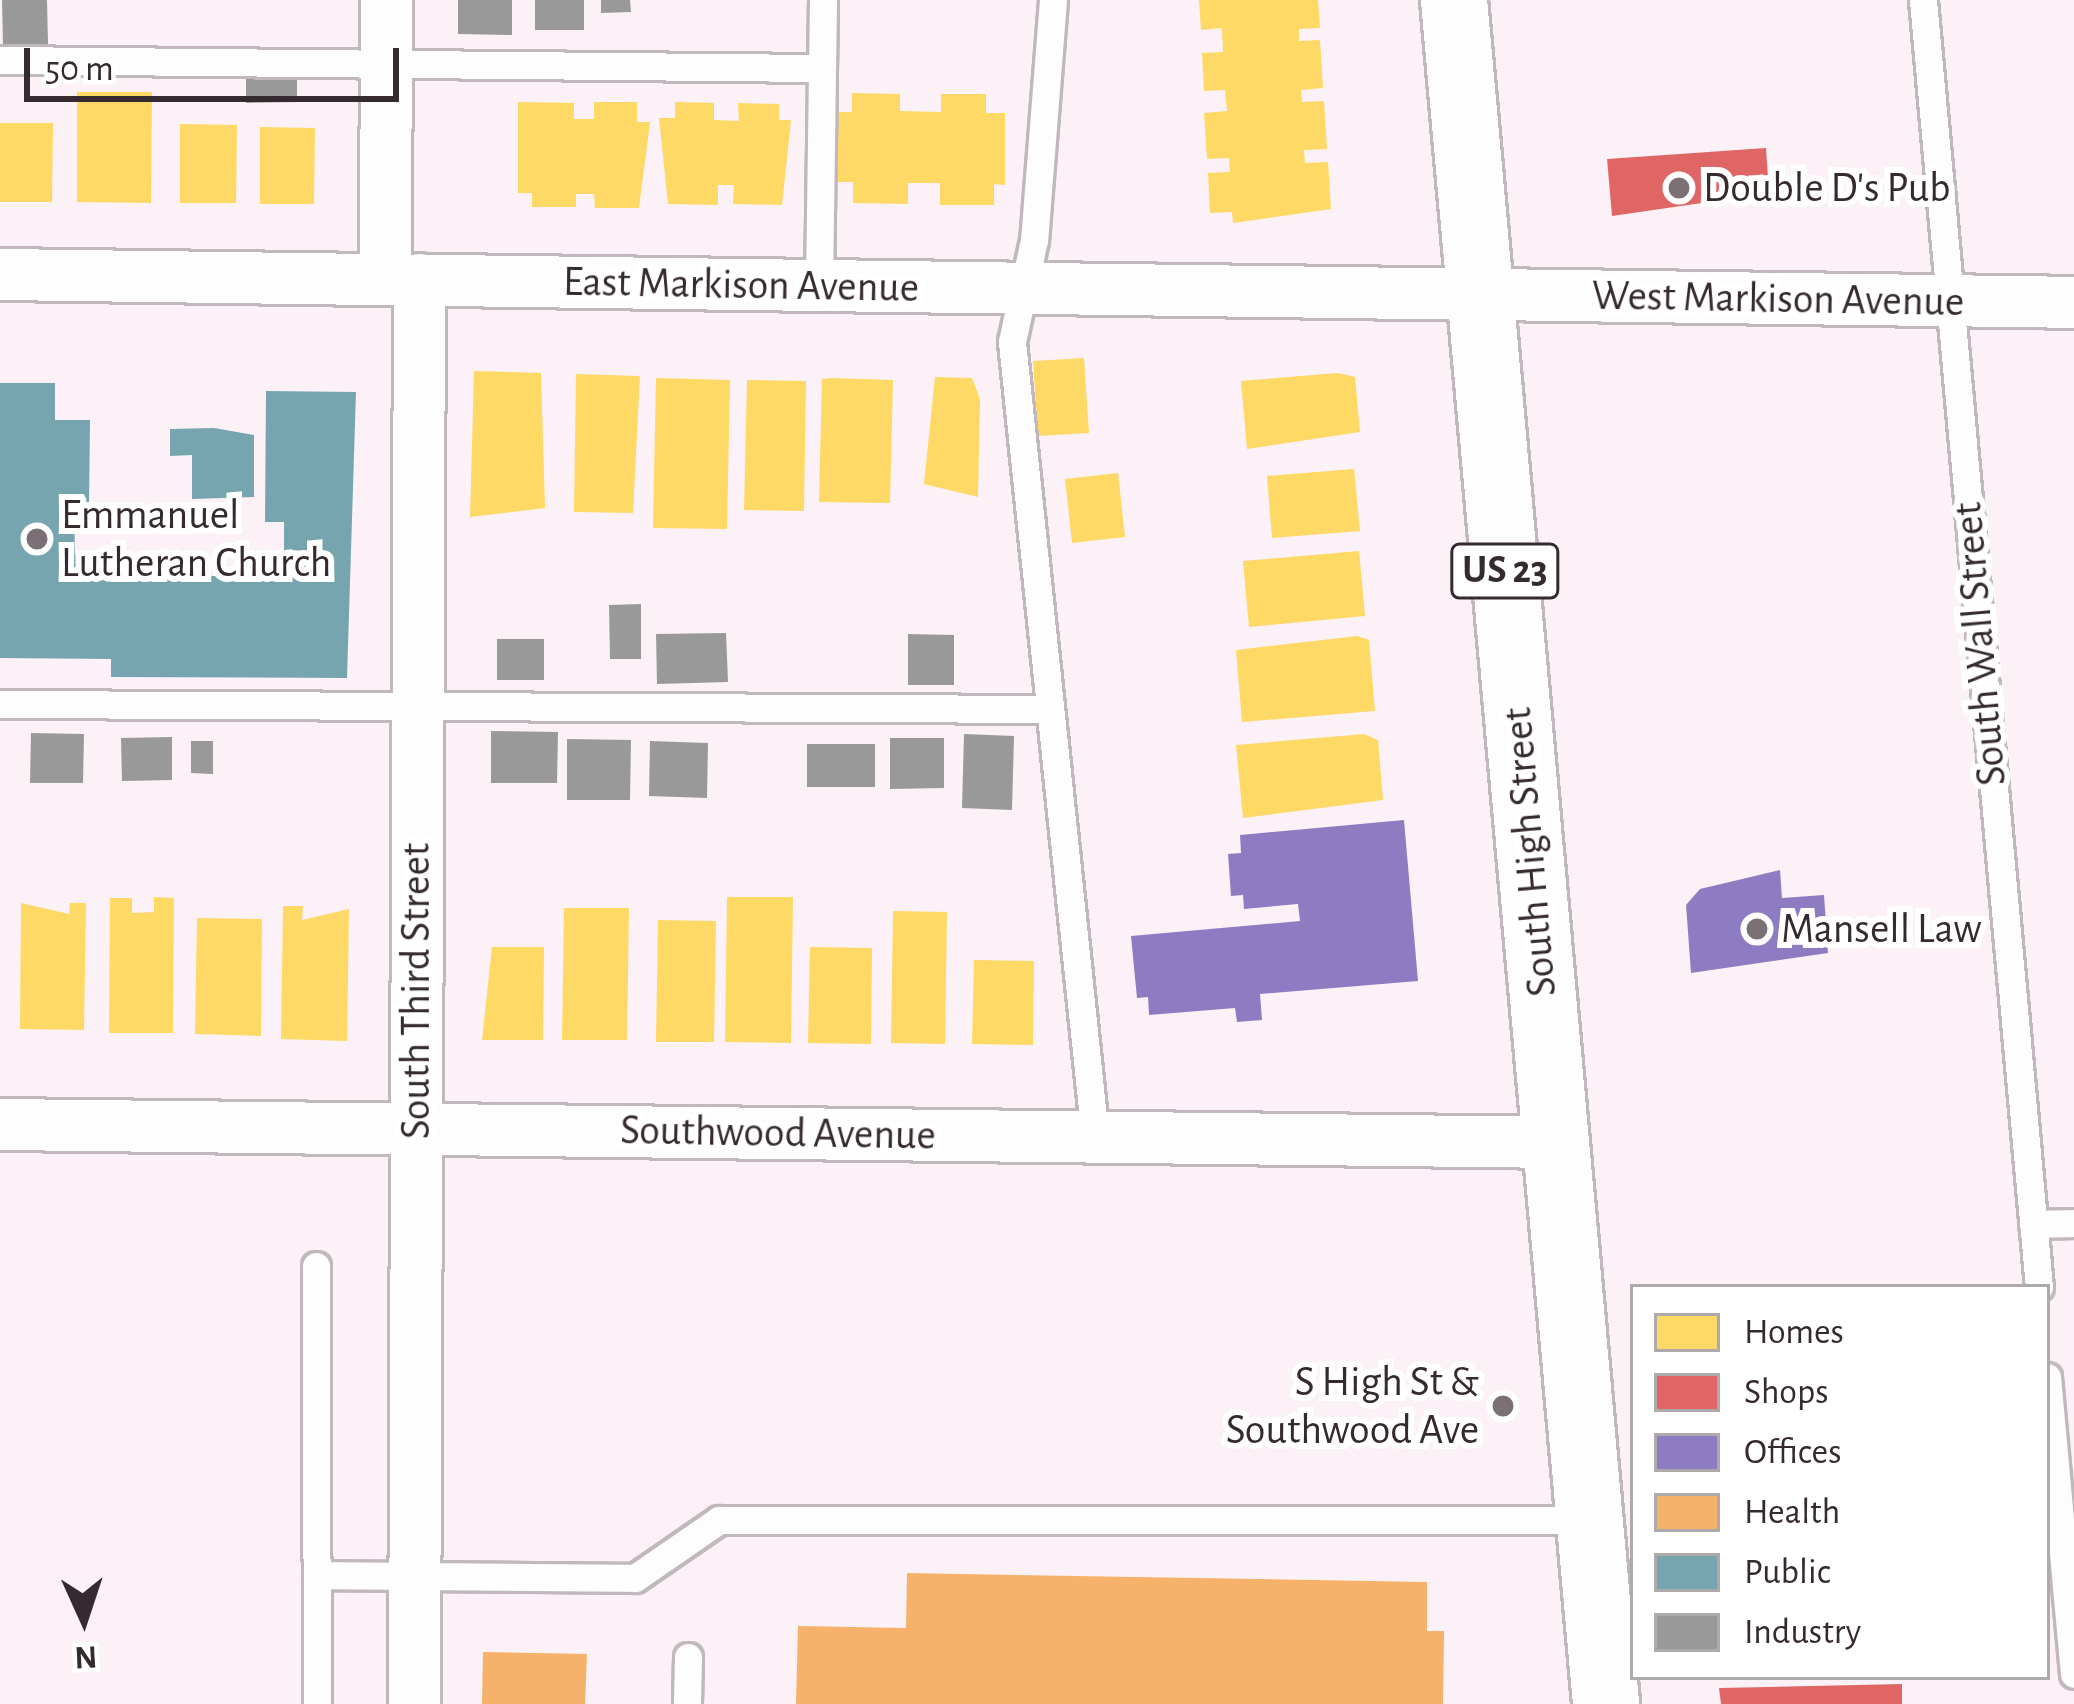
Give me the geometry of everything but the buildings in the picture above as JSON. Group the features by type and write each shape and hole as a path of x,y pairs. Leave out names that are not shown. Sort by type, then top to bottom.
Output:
{"main road":[{"name":"South High Street","path":"1454,0 1606,1704"}],"street":[{"name":"South Third Street","path":"386,0 402,278 417,708 414,1704"},
{"name":"East Markison Avenue","path":"0,274 1482,298"},
{"name":"West Markison Avenue","path":"1482,298 2074,302"},
{"name":"Southwood Avenue","path":"0,1124 1555,1142"}],"lane":[{"path":"819,286 823,0"},
{"path":"1053,0 1034,240 1017,289 1012,342 1094,1136"},
{"name":"South Wall Street","path":"1923,0 2039,1284"},
{"path":"0,60 822,68"},
{"path":"0,704 1048,709"},
{"path":"2033,1224 2074,1223"},
{"path":"316,1266 316,1704"},
{"path":"2050,1398 2067,1517 2074,1674"},
{"path":"316,1574 635,1578 719,1520 1590,1520"},
{"path":"687,1704 688,1657"}],"place":[{"name":"Double D's Pub","path":"1679,188"},
{"name":"Emmanuel Lutheran Church","path":"37,539"},
{"name":"Mansell Law","path":"1757,929"},
{"name":"S High St & Southwood Ave","path":"1503,1406"}]}
